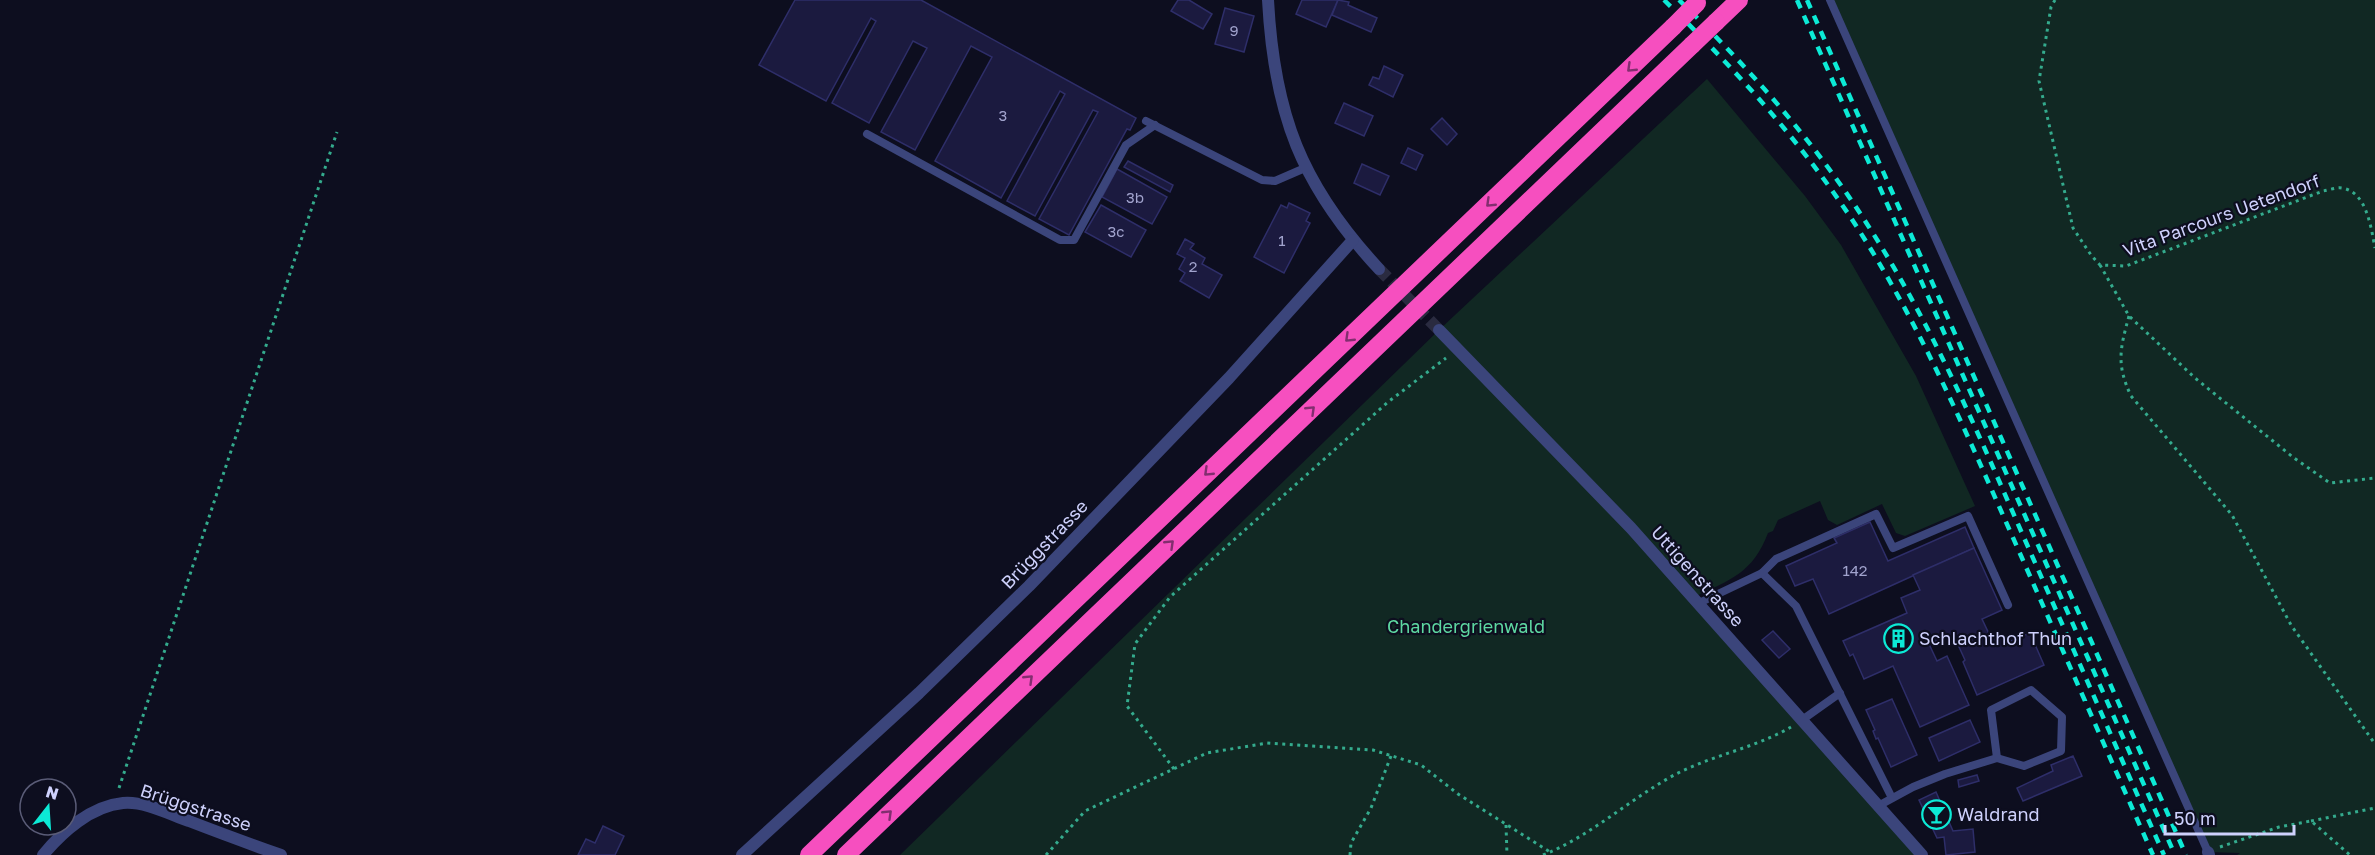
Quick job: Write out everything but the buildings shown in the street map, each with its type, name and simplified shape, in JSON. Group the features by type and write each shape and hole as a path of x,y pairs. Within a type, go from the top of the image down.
{"highway":[{"path":"846,855 1739,0"},
{"path":"809,855 1699,2"}],"street":[{"path":"1268,0 1276,81 1287,123 1305,168 1330,210 1379,268"},
{"name":"Brüggstrasse","path":"742,855 919,693 1029,586 1221,386 1353,240"},
{"name":"Uttigenstrasse","path":"1439,330 1631,528 1922,855"},
{"name":"Brüggstrasse","path":"43,855 70,828 93,813 115,804 133,804 162,811 281,855"}],"lane":[{"path":"1830,0 2209,853"},
{"path":"1146,121 1262,180 1275,181 1305,168"},
{"path":"867,134 1060,240 1074,240 1126,146 1155,126"},
{"path":"1699,603 1762,573 1776,559 1876,514 1893,548 1968,516 2008,605"},
{"path":"1762,573 1796,606 1892,798"},
{"path":"1878,806 1945,774 1997,758 2024,766 2061,751 2062,717 2031,690 1991,710 1997,758"},
{"path":"1802,720 1840,693"}],"path":[{"name":"Vita Parcours Uetendorf","path":"2055,0 2051,7 2040,81 2073,228 2100,265 2126,266 2323,191 2342,188 2354,194 2364,204 2375,248"},
{"path":"115,804 133,743 338,132"},
{"path":"2100,265 2129,316 2195,378 2294,458 2330,483 2375,478"},
{"path":"2129,316 2120,348 2122,377 2131,396 2232,515 2291,625 2375,744"},
{"path":"1174,769 1127,706 1135,644 1170,597 1388,402 1457,349"},
{"path":"1543,855 1566,845 1674,776 1706,760 1775,736 1802,720"},
{"path":"1046,855 1085,811 1207,753 1267,743 1373,750 1421,765 1458,794 1550,852"},
{"path":"1350,855 1351,843 1371,808 1391,756"},
{"path":"2209,853 2279,827 2375,808"},
{"path":"2311,821 2350,855"},
{"path":"1506,825 1507,855"}],"green space":[{"path":"1830,0 2375,0 2375,855 2237,855 2240,853 2208,852"},
{"name":"Chandergrienwald","path":"1707,79 1805,196 1841,245 1916,376 1975,506 1905,536 1896,533 1882,504 1837,525 1828,520 1820,501 1778,520 1755,557 1739,574 1694,597 1922,855 900,855 1439,330"}],"tunnel":[{"path":"1379,269 1439,330"}],"railway":[{"path":"1664,0 1715,51 1785,130 1849,215 1895,291 1974,450 2153,855"},
{"path":"1679,0 1755,79 1803,135 1847,193 1911,298 1969,413 2164,855"},
{"path":"1797,0 2175,855"},
{"path":"1807,0 2186,855"}],"place":[{"name":"Schlachthof Thun","path":"1898,638"},
{"name":"Waldrand","path":"1936,814"}]}
